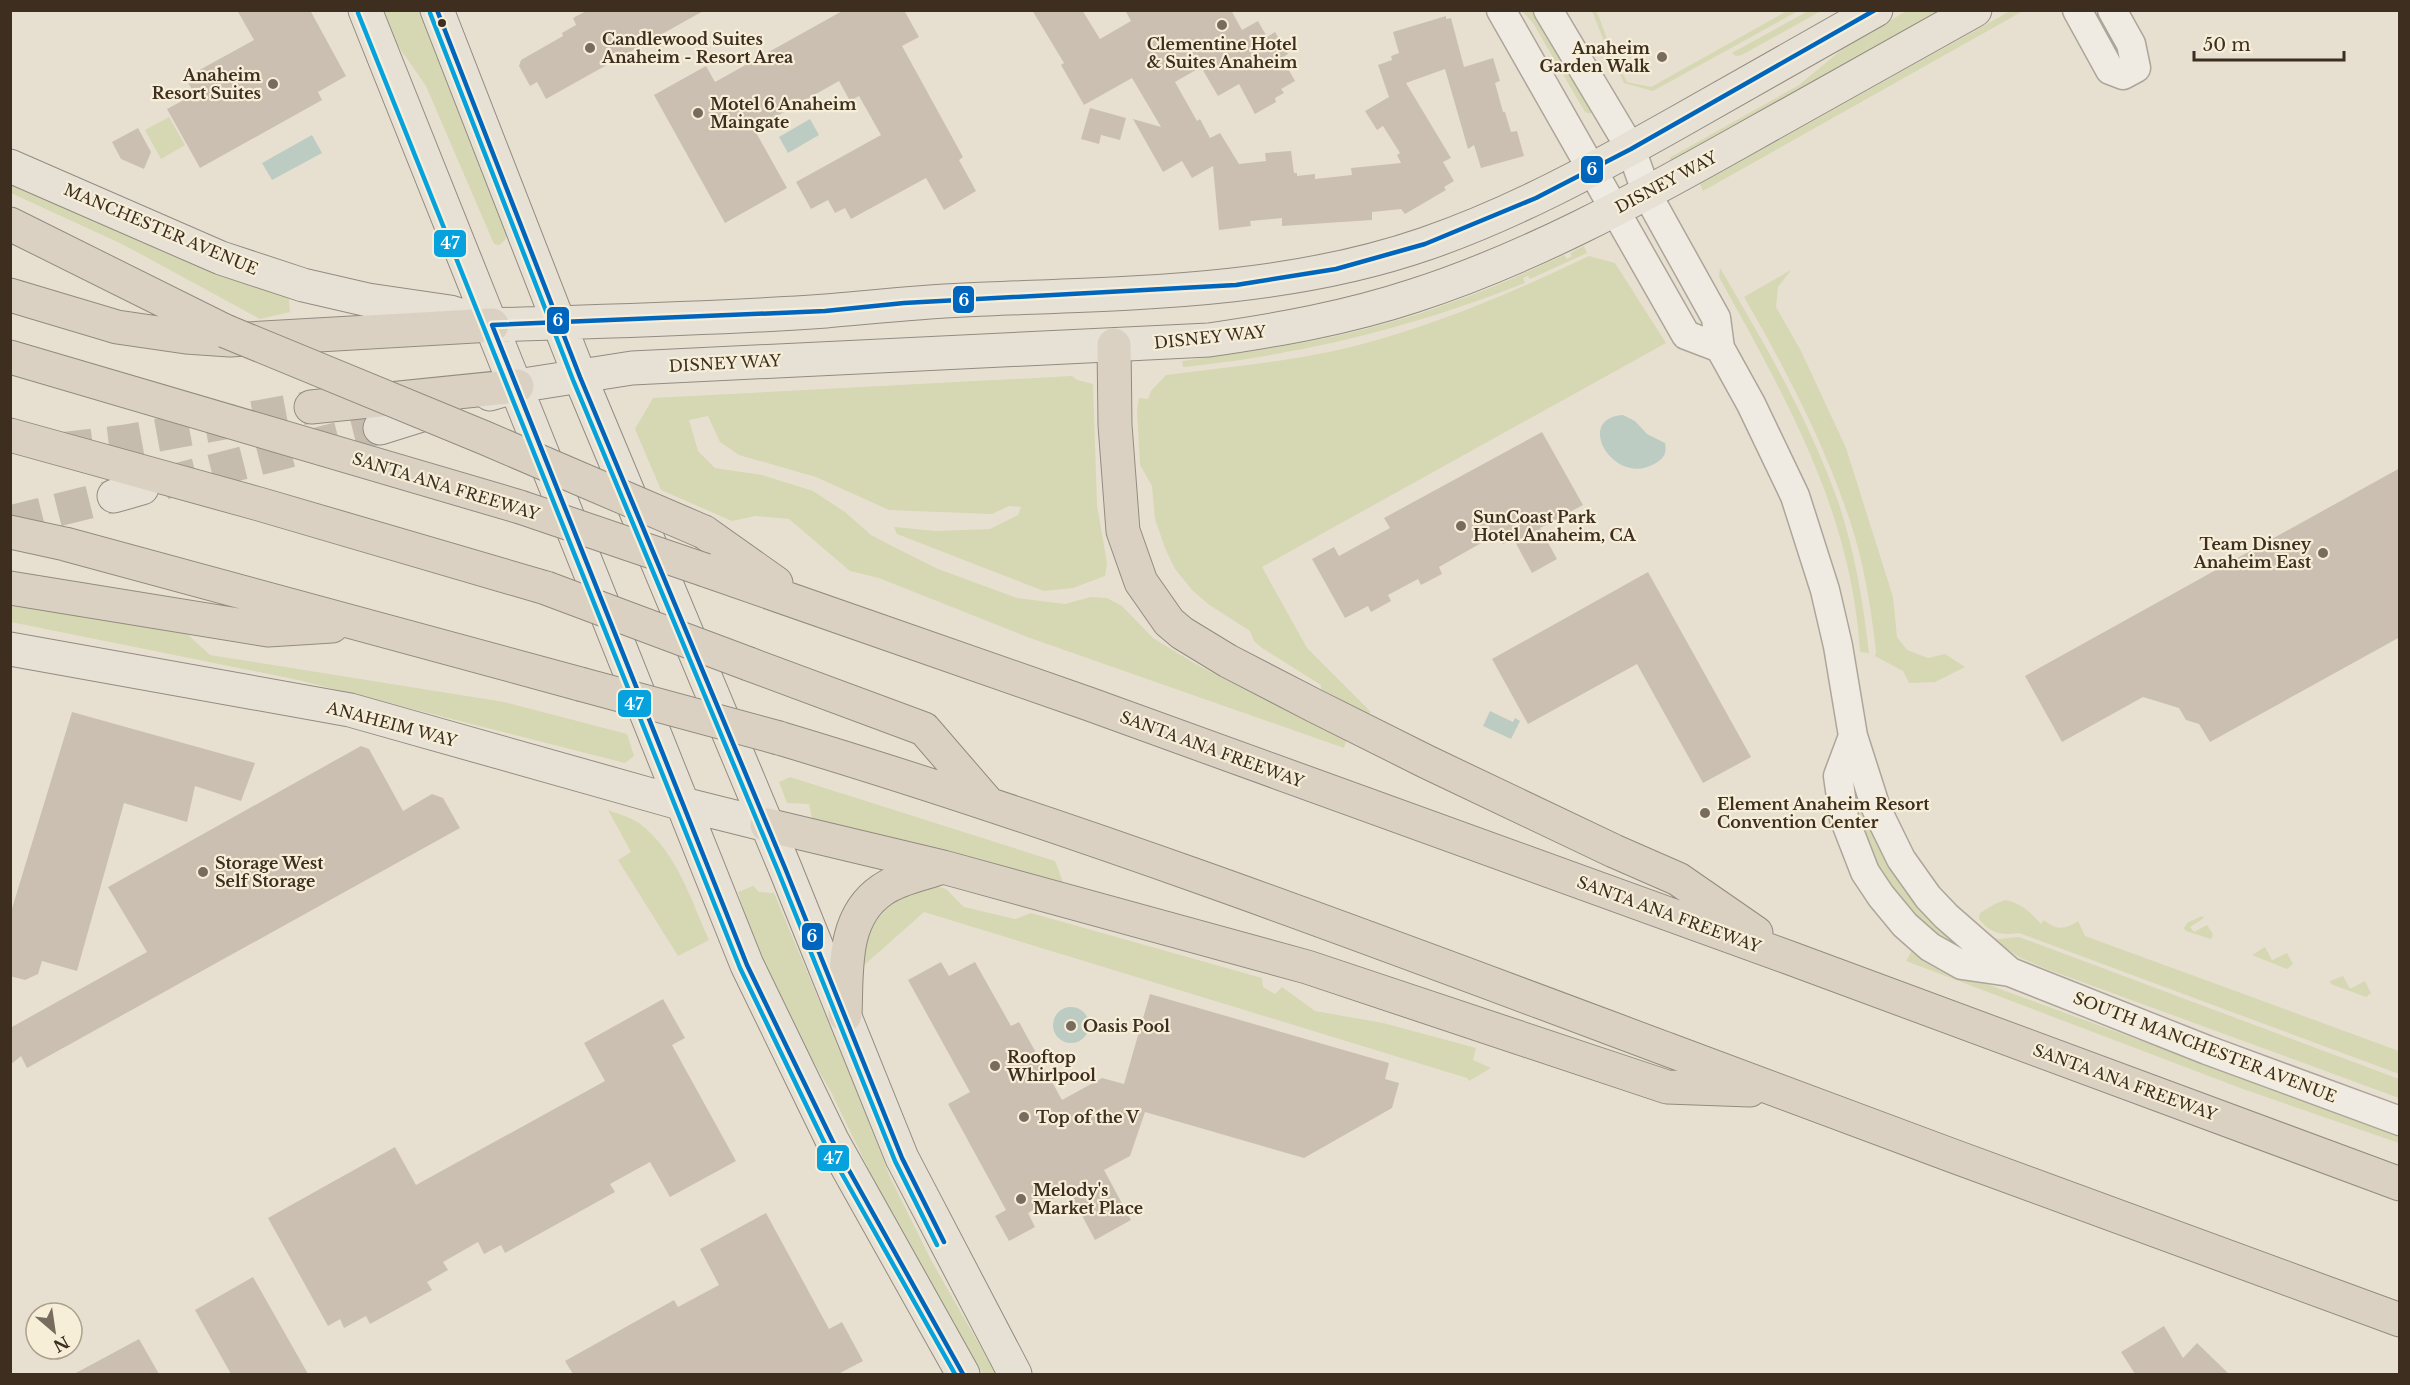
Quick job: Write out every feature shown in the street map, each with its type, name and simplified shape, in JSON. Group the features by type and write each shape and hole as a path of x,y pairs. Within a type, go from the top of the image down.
{"highway":[{"path":"10,224 225,331"},
{"path":"10,249 225,331 485,438 704,532 809,607"},
{"path":"10,295 117,327 186,337 230,340 492,325"},
{"path":"1114,345 1115,425 1123,531 1141,582 1169,621 1182,633 1228,661 1325,712 1678,879 1790,958"},
{"name":"SANTA ANA FREEWAY","path":"10,357 520,507 705,570 1089,704 1790,958 2400,1184"},
{"path":"310,407 517,386"},
{"path":"13,446 259,504 546,588 924,729 987,802"},
{"path":"10,532 361,624 779,738 987,802 1365,936 1779,1092 2400,1320"},
{"path":"10,588 268,630 361,624"},
{"path":"767,825 943,867 1307,967 1667,1087 1779,1092"},
{"path":"845,1015 848,945 862,910 882,890 907,878 943,867"}],"main road":[{"path":"365,10 747,965 832,1140 963,1374"},
{"path":"436,10 580,377 767,825 902,1158 1015,1374"},
{"path":"560,322 825,311 904,303 1236,285 1336,269 1435,240 1510,211 1631,149 1876,10"},
{"name":"DISNEY WAY","path":"380,428 517,386 632,368 1209,340 1274,330 1360,311 1465,278 1615,210 1975,10"},
{"name":"MANCHESTER AVENUE","path":"10,166 222,258 303,285 368,300 450,312 492,325 560,322"},
{"path":"1108,293 1114,345"},
{"name":"ANAHEIM WAY","path":"10,649 350,710 683,804 767,825"}],"street":[{"path":"1501,10 1686,335 1720,348"},
{"path":"1548,10 1631,149 1647,194 1716,318 1720,348 1773,448 1795,496 1812,545 1838,645 1853,736"},
{"path":"2077,10 2110,70 2123,75 2136,68 2131,44 2112,10"},
{"name":"SOUTH MANCHESTER AVENUE","path":"1853,736 1838,776 1844,818 1865,872 1905,925 1930,947 1962,965 2010,972 2207,1050 2400,1121"},
{"name":"SOUTH MANCHESTER AVENUE","path":"1853,736 1876,808 1901,859 1928,897 1946,916 2010,972"}],"green space":[{"path":"377,11 420,11 508,233 499,245 494,244 426,86 387,30"},
{"path":"1522,11 1535,11 1593,109 1590,114 1585,112 1533,23"},
{"path":"1592,11 1596,11 1599,17 1614,58 1627,82 1651,87 1787,11 1798,11 1653,91 1624,83"},
{"path":"1808,11 1821,11 1742,55 1736,56 1732,53"},
{"path":"1907,11 1943,11 1672,161 1669,158 1799,85 1852,41"},
{"path":"2010,11 2023,11 1703,191 1700,184"},
{"path":"169,117 185,145 161,159 145,130"},
{"path":"11,181 288,290 290,312 260,319 124,245 11,193"},
{"path":"1584,246 1587,253 1530,279 1528,276 1523,278 1525,283 1399,326 1314,347 1183,367 1182,361 1306,342 1404,318 1474,294 1564,255 1567,259 1572,256 1570,253"},
{"path":"1589,256 1615,263 1666,343 1262,567 1307,648 1371,712 1365,715 1321,689 1321,685 1262,648 1254,641 1250,631 1208,604 1192,590 1175,569 1155,519 1152,486 1140,465 1137,411 1139,398 1148,399 1151,391 1166,375 1305,357 1382,339 1472,308"},
{"path":"1720,268 1798,408 1836,496 1857,574 1869,653 1860,652 1854,601 1844,552 1811,457 1768,366 1719,277"},
{"path":"1791,270 1778,287 1776,307 1801,351 1846,448 1893,597 1897,637 1907,650 1928,658 1945,654 1965,667 1935,682 1909,683 1903,671 1875,656 1872,618 1863,569 1840,492 1803,406 1744,297"},
{"path":"1072,376 1077,380 1093,384 1097,505 1107,563 1105,576 1073,588 1044,591 897,534 894,527 936,531 990,529 1018,515 1021,507 1009,506 992,514 889,510 816,477 739,455 720,442 708,416 689,420 698,451 715,468 762,475 813,491 845,512 871,535 938,569 1017,598 1065,604 1091,597 1107,598 1122,606 1153,638 1194,663 1269,702 1347,737 1344,748 1030,638 879,578 850,571 789,519 755,516 732,521 661,490 635,429 653,398"},
{"path":"11,606 184,631 210,655 504,702 627,734 634,756 625,763 298,680 11,622"},
{"path":"790,777 1055,861 1063,882 812,819 809,804 787,803 779,782"},
{"path":"1855,785 1978,959 1934,934 1902,905 1889,887 1877,868 1861,827"},
{"path":"608,810 639,823 663,848 689,892 709,940 678,956 618,860 631,852"},
{"path":"925,883 946,889 964,907 1015,919 1031,913 1262,978 1263,987 1275,994 1282,987 1315,1011 1383,1023 1476,1048 1473,1060 1491,1068 1469,1081 1467,1078 924,912 862,967 864,936 884,912 876,904"},
{"path":"753,886 759,892 774,893 855,1086 890,1177 931,1260 996,1374 983,1374 935,1289 903,1240 832,1094 786,1014 748,925 738,892"},
{"path":"2005,900 2025,909 2041,924 2044,920 2060,928 2078,921 2085,936 2399,1051 2399,1074 2019,933 2001,934 1987,928 1979,919 1980,913"},
{"path":"2202,916 2204,918 2190,927 2194,932 2207,925 2213,934 2211,939 2186,931 2184,928 2187,923"},
{"path":"1989,937 1999,939 2019,937 2399,1079 2399,1098 2044,968 2019,957"},
{"path":"1915,945 1965,976 2399,1136 2399,1143 2243,1089 1906,961"},
{"path":"2265,947 2272,960 2287,953 2293,964 2287,969 2252,955"},
{"path":"2343,976 2350,989 2365,981 2371,993 2366,997 2331,984 2330,981"}],"shaded area":[{"path":"810,119 819,135 788,153 779,137"},
{"path":"312,135 322,153 272,180 262,163"},
{"path":"1623,415 1635,421 1647,434 1665,443 1666,450 1659,461 1640,469 1626,467 1614,460 1605,450 1600,438 1601,427 1608,419"},
{"path":"1490,711 1513,722 1515,718 1520,721 1511,739 1483,726"},
{"name":"Oasis Pool","path":"1071,1007 1084,1012 1089,1025 1084,1038 1071,1043 1058,1038 1053,1025 1058,1012"}],"building":[{"name":"Anaheim Resort Suites","path":"237,10 310,10 346,76 318,92 322,100 200,168 167,109 195,94 185,78 254,40"},
{"name":"Candlewood Suites Anaheim - Resort Area","path":"588,10 705,10 546,99 537,82 530,86 519,66 521,60 563,36 562,33 576,25 573,18"},
{"path":"844,10 904,10 919,37 902,46 963,157 959,160 976,191 944,210 926,178 851,219 845,208 835,213 828,200 811,209 796,182 881,135 859,96 850,101 839,81 754,129 787,188 725,223 654,95 706,66 715,82"},
{"path":"1032,10 1082,10 1100,39 1131,21 1125,10 1231,10 1242,30 1258,21 1267,37 1275,32 1288,54 1282,58 1295,81 1281,89 1284,93 1275,98 1276,102 1255,114 1239,84 1218,96 1201,67 1175,82 1197,121 1200,119 1210,138 1220,133 1239,164 1266,161 1265,153 1291,151 1294,173 1297,173 1297,176 1315,174 1315,179 1352,175 1351,168 1401,163 1397,155 1400,153 1383,126 1377,130 1365,111 1389,97 1378,65 1392,60 1391,56 1399,53 1393,32 1446,16 1446,19 1451,18 1464,67 1493,58 1500,81 1495,83 1503,112 1505,112 1511,132 1517,131 1524,156 1481,168 1474,145 1468,149 1445,69 1406,83 1451,158 1443,162 1454,181 1444,187 1446,190 1405,214 1401,209 1372,212 1372,220 1282,226 1282,218 1250,221 1251,226 1219,230 1213,166 1192,178 1182,161 1163,172 1133,119 1161,127 1132,78 1084,105 1061,65 1064,63"},
{"path":"1090,108 1126,118 1120,140 1101,135 1099,144 1081,139"},
{"path":"138,128 151,152 144,169 121,159 112,142"},
{"name":"SunCoast Park Hotel Anaheim, CA","path":"1542,432 1583,505 1540,528 1557,559 1532,573 1513,538 1503,544 1497,534 1439,567 1442,574 1421,585 1418,579 1388,595 1391,601 1371,612 1368,606 1345,618 1312,559 1334,547 1339,556 1390,528 1384,518"},
{"name":"Team Disney Anaheim East","path":"2400,468 2400,637 2210,742 2199,724 2186,720 2179,708 2143,697 2062,742 2025,676"},
{"path":"1648,572 1751,757 1703,783 1637,664 1528,724 1492,659"},
{"path":"72,712 255,763 241,801 195,786 187,822 124,803 77,971 42,961 38,974 25,980 10,976 10,915"},
{"path":"361,746 369,749 403,811 432,794 443,798 460,828 27,1068 21,1056 10,1065 10,1028 147,952 108,887"},
{"path":"941,962 949,976 975,962 1011,1026 1019,1022 1062,1100 1102,1078 1124,1084 1150,994 1389,1063 1385,1079 1399,1083 1392,1108 1304,1158 1145,1112 1130,1156 1104,1170 1131,1220 1095,1240 1070,1193 1062,1198 1060,1195 1028,1213 1035,1227 1009,1241 995,1216 1006,1210 948,1104 970,1092 908,980"},
{"path":"663,999 685,1038 672,1045 736,1161 670,1197 650,1162 610,1184 615,1192 505,1253 501,1245 484,1254 478,1242 443,1262 448,1270 427,1282 432,1290 370,1324 366,1316 344,1328 340,1319 328,1326 268,1218 395,1147 416,1185 605,1081 584,1043"},
{"path":"766,1213 829,1329 842,1322 863,1361 838,1374 573,1374 565,1361 674,1300 678,1307 719,1285 700,1249"},
{"path":"253,1277 308,1374 231,1374 195,1310"},
{"path":"2164,1326 2183,1358 2197,1343 2229,1374 2135,1374 2121,1352"},
{"path":"139,1339 159,1374 74,1374"}],"tunnel":[{"path":"60,449 126,441 311,407"},
{"path":"164,483 380,428"},
{"path":"10,522 114,496"}],"transit line":[{"name":"6","path":"437,10 580,377 785,868 902,1158 944,1242"},
{"name":"6","path":"963,1374 832,1140 747,965 492,325 825,311 904,303 1236,285 1336,269 1425,244 1536,198 1631,149 1875,10"},
{"name":"47","path":"358,13 740,968 825,1144 955,1374"},
{"name":"47","path":"430,13 573,380 778,871 895,1161 937,1245"}],"place":[{"name":"Clementine Hotel & Suites Anaheim","path":"1222,25"},
{"name":"Candlewood Suites Anaheim - Resort Area","path":"590,48"},
{"name":"Anaheim Garden Walk","path":"1662,57"},
{"name":"Anaheim Resort Suites","path":"273,84"},
{"name":"Motel 6 Anaheim Maingate","path":"698,113"},
{"name":"SunCoast Park Hotel Anaheim, CA","path":"1461,526"},
{"name":"Team Disney Anaheim East","path":"2323,553"},
{"name":"Element Anaheim Resort Convention Center","path":"1705,813"},
{"name":"Storage West Self Storage","path":"203,872"},
{"name":"Oasis Pool","path":"1071,1026"},
{"name":"Rooftop Whirlpool","path":"995,1066"},
{"name":"Top of the V","path":"1024,1117"},
{"name":"Melody's Market Place","path":"1021,1199"}]}
